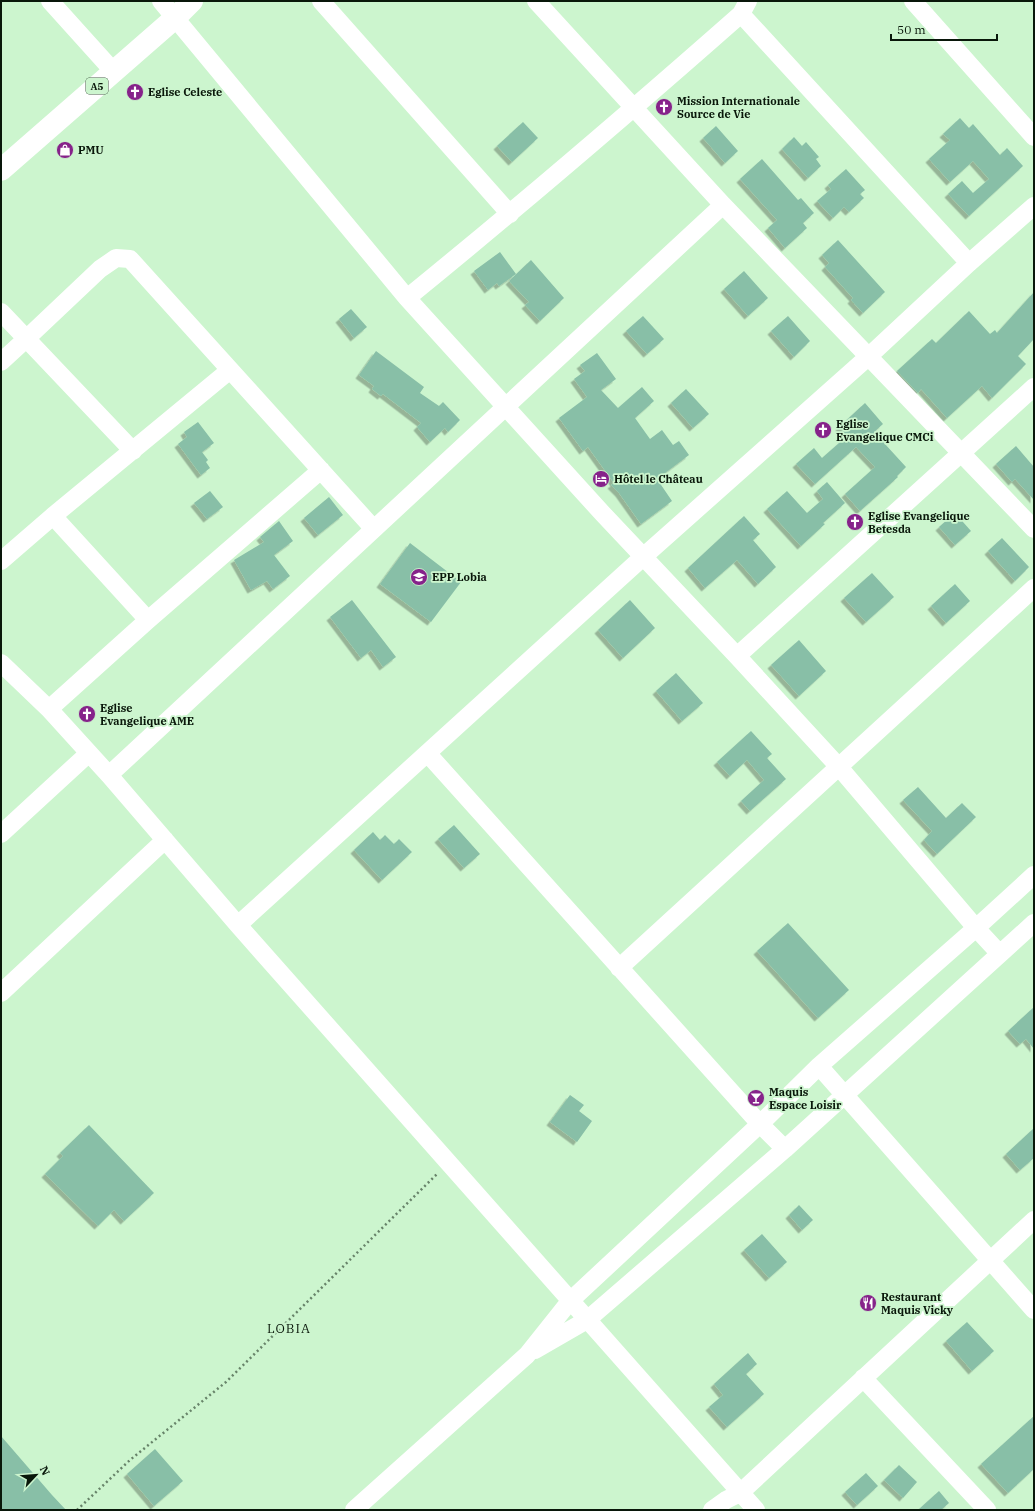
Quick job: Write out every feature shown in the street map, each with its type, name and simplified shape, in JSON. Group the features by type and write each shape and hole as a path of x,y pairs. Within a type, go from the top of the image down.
{"main road":[{"name":"A5","path":"1,170 114,72 192,1"}],"street":[{"path":"50,1 114,72"},
{"path":"161,1 407,298 643,557 738,656 839,767 976,928 1000,954"},
{"path":"321,1 510,214"},
{"path":"536,1 723,205 1034,529"},
{"path":"914,1 1034,137"},
{"path":"407,298 510,214 634,108 744,8 969,263"},
{"path":"109,775 373,528 723,205"},
{"path":"238,925 428,754 643,557 868,357 969,263 1034,206"},
{"path":"1,362 100,269 116,258 130,259 373,528"},
{"path":"1,312 133,451"},
{"path":"1,561 53,516 230,370"},
{"path":"738,656 1034,388"},
{"path":"49,709 148,620 321,470"},
{"path":"53,516 148,620"},
{"path":"619,968 1034,588"},
{"path":"1,663 49,709 109,775 238,925 756,1510"},
{"path":"1,834 89,753"},
{"path":"428,754 619,968 760,1124 785,1149"},
{"path":"1,993 165,840"},
{"path":"354,1510 527,1355 570,1301 760,1124 819,1066 1034,875"},
{"path":"527,1355 587,1320 785,1149 1034,923"},
{"path":"819,1066 1034,1310"},
{"path":"712,1510 726,1500 740,1493 1034,1220"},
{"path":"863,1378 987,1510"}],"path":[{"path":"77,1510 130,1460 226,1382 448,1163"}],"building":[{"path":"960,118 969,128 973,124 1000,155 1007,148 1023,166 969,216 948,194 962,181 973,193 989,179 973,161 950,182 929,159 950,140 943,134"},
{"path":"523,122 538,138 512,162 497,146"},
{"path":"716,126 738,151 725,163 703,138"},
{"path":"794,137 802,146 806,142 819,157 816,159 821,166 808,178 782,149"},
{"path":"762,159 798,200 801,198 814,213 803,223 807,228 785,248 768,228 777,220 740,179"},
{"path":"846,169 865,190 860,194 864,198 849,212 844,207 833,218 817,201 831,189 828,185"},
{"path":"838,240 885,292 863,313 851,300 853,298 825,267 829,263 822,255"},
{"path":"500,252 516,274 499,286 497,283 488,290 474,271"},
{"path":"531,260 564,298 540,321 525,305 529,302 509,281"},
{"path":"744,271 768,298 748,316 724,289"},
{"path":"1034,292 1034,339 1018,356 1026,364 992,398 982,386 947,418 921,389 918,393 897,371 932,339 936,343 969,311 990,334 995,330 997,333"},
{"path":"351,309 367,327 354,338 339,319"},
{"path":"643,316 664,339 647,354 626,331"},
{"path":"788,316 810,341 794,357 771,331"},
{"path":"376,351 424,387 420,393 439,406 443,402 460,420 448,432 445,428 430,442 417,427 421,423 383,394 381,396 372,389 374,386 359,375"},
{"path":"597,353 616,379 601,390 618,408 642,387 654,401 635,418 650,439 662,430 673,445 679,441 689,455 657,479 672,501 641,524 619,493 611,485 614,483 588,447 583,451 559,418 587,397 574,379 585,371 580,365"},
{"path":"686,389 709,414 693,428 671,403"},
{"path":"865,403 883,424 874,432 906,467 897,476 898,477 860,511 845,494 875,467 856,447 815,484 796,464 814,448 822,458 847,436 839,427"},
{"path":"198,422 214,443 202,452 208,460 206,462 210,468 201,475 178,444 187,437 184,432"},
{"path":"1016,446 1034,467 1034,500 1015,479 1012,482 996,464"},
{"path":"827,482 845,503 801,546 767,509 787,491 807,513 823,499 817,491"},
{"path":"210,491 223,507 207,519 194,503"},
{"path":"329,497 343,515 318,535 304,518"},
{"path":"955,513 971,531 955,545 939,527"},
{"path":"744,516 760,534 753,540 776,567 758,584 737,560 705,588 688,568"},
{"path":"279,521 293,541 274,555 290,576 273,589 267,581 251,590 234,560 264,542 260,537"},
{"path":"1002,538 1029,567 1015,581 988,551"},
{"path":"410,543 461,582 431,622 380,584"},
{"path":"872,573 894,597 866,622 844,598"},
{"path":"955,584 970,601 946,623 931,606"},
{"path":"352,600 396,657 383,667 371,650 361,658 330,617"},
{"path":"630,600 655,628 623,658 598,630"},
{"path":"799,640 826,671 799,696 771,665"},
{"path":"676,673 703,703 682,721 656,691"},
{"path":"751,731 772,754 767,758 786,779 750,811 741,801 764,780 747,760 730,776 717,762"},
{"path":"918,787 946,818 962,803 976,817 937,854 924,840 932,831 903,800"},
{"path":"454,825 480,854 464,868 438,839"},
{"path":"373,832 380,840 385,835 394,844 399,839 412,852 382,880 354,850"},
{"path":"788,923 849,990 818,1018 757,951"},
{"path":"1034,1007 1034,1049 1026,1039 1020,1044 1008,1031"},
{"path":"570,1095 584,1105 579,1111 592,1121 577,1142 550,1122"},
{"path":"89,1125 154,1193 124,1221 114,1210 98,1226 45,1174 63,1156 60,1153"},
{"path":"1034,1128 1034,1158 1020,1170 1006,1154"},
{"path":"799,1205 813,1220 802,1230 789,1215"},
{"path":"762,1234 787,1262 769,1278 744,1250"},
{"path":"967,1322 994,1351 972,1371 946,1341"},
{"path":"748,1353 757,1364 746,1374 764,1394 727,1427 709,1407 723,1395 714,1384"},
{"path":"1034,1416 1034,1469 1008,1493 981,1464"},
{"path":"1,1436 52,1495 66,1510 1,1510"},
{"path":"155,1449 183,1481 154,1506 127,1474"},
{"path":"899,1465 917,1482 903,1498 884,1480"},
{"path":"866,1473 878,1486 857,1505 845,1492"},
{"path":"939,1491 949,1503 941,1510 918,1510"}],"place":[{"name":"Eglise Celeste","path":"135,92"},
{"name":"Mission Internationale Source de Vie","path":"664,107"},
{"name":"PMU","path":"65,150"},
{"name":"Eglise Evangelique CMCi","path":"823,430"},
{"name":"Hôtel le Château","path":"601,479"},
{"name":"Eglise Evangelique Betesda","path":"855,522"},
{"name":"EPP Lobia","path":"419,577"},
{"name":"Eglise Evangelique AME","path":"87,714"},
{"name":"Maquis Espace Loisir","path":"756,1098"},
{"name":"Restaurant Maquis Vicky","path":"868,1303"}],"district":[{"name":"LOBIA","path":"289,1328"}]}
